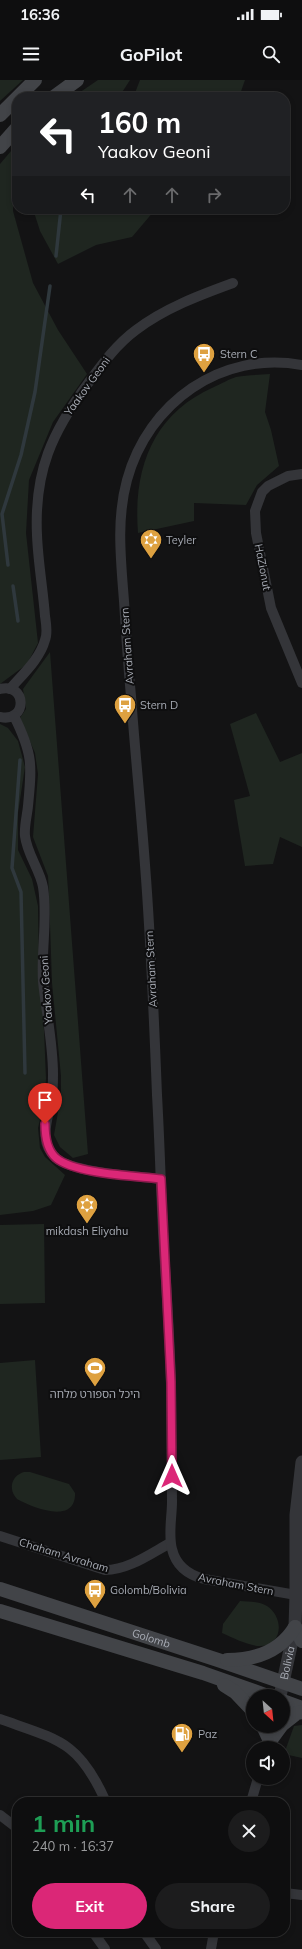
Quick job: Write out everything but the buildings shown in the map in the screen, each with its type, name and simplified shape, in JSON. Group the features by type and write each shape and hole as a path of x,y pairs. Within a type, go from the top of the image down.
{"main road":[{"path":"23,92 35,80"},
{"path":"61,92 77,80"},
{"path":"2,112 12,102"},
{"path":"0,147 12,134"},
{"name":"Golomb","path":"0,1589 218,1660 281,1689"},
{"name":"Golomb","path":"0,1611 203,1673 248,1689"},
{"path":"218,1660 241,1660 264,1654 286,1640 295,1627 302,1641"},
{"path":"203,1673 235,1692 246,1704"},
{"name":"Golomb","path":"290,1689 302,1689"},
{"path":"290,1704 302,1708"},
{"path":"290,1719 297,1713 302,1712"}],"street":[{"name":"Yaakov Geoni","path":"5,689 29,667 39,654 46,640 45,610 37,535 38,489 49,446 67,412 116,348 136,330 162,314 195,297 233,283"},
{"name":"Avraham Stern","path":"296,1595 204,1580 191,1575 179,1564 172,1553 170,1543 172,1508 171,1382 146,867 120,562 122,506 127,481 135,458 146,437 176,400 195,385 221,372 240,367 269,363 291,363 302,365"},
{"name":"HaZionut","path":"302,474 288,476 268,486 262,492 255,511 256,532 271,608 302,683"},
{"path":"0,718 14,716 18,713 21,703 18,695 5,689"},
{"name":"Yaakov Geoni","path":"14,716 30,753 31,766 25,835 28,849 43,886 43,981 53,1073 52,1096 45,1124 45,1134 48,1147 56,1158 68,1165 82,1169 161,1179"},
{"name":"Bolivia","path":"281,1689 295,1627 296,1515 302,1462"},
{"name":"Chaham Avraham","path":"0,1536 105,1570 114,1570 126,1566 170,1543"},
{"path":"0,1719 54,1738 66,1745 78,1755 88,1767 103,1797"},
{"path":"252,1797 256,1785"},
{"path":"0,1815 12,1824"},
{"path":"290,1894 302,1895"},
{"path":"97,1937 105,1949"},
{"path":"148,1937 156,1949"},
{"path":"211,1949 213,1937"}],"shaded area":[{"path":"0,80 23,80 0,101"},
{"path":"98,80 130,80 122,92 80,92"},
{"path":"140,80 245,80 241,92 135,92"},
{"path":"12,150 12,214 14,214 33,283 58,330 87,374 53,422 29,480 26,533 38,643 27,664 0,684 0,164"},
{"path":"35,214 151,214 132,237 96,245 58,264 40,231"},
{"path":"270,374 265,412 271,430 279,466 257,485 246,505 194,503 194,521 138,533 137,510 139,487 151,446 161,428 175,412 193,398 214,387 236,377"},
{"path":"50,652 88,1154 73,1158 60,1147 54,1135 61,1095 61,1076 52,983 48,876 33,837 38,774 35,753 20,718 26,709 23,689"},
{"path":"256,713 280,762 302,753 302,847 280,837 273,864 245,866 234,800 250,796 230,724"},
{"path":"0,724 8,728 18,741 25,767 18,813 18,850 32,879 38,906 39,967 46,1079 44,1102 38,1128 40,1148 45,1157 65,1175 51,1205 33,1211 0,1215"},
{"path":"44,1224 45,1303 0,1304 0,1225"},
{"path":"35,1360 41,1457 0,1460 0,1363"},
{"path":"24,1472 30,1472 69,1484 75,1493 73,1503 69,1509 52,1511 24,1503 17,1499 12,1491 12,1483 16,1476"},
{"path":"240,1601 261,1603 273,1611 279,1624 276,1637 272,1642 266,1645 257,1646 222,1633 223,1624"},
{"path":"302,1725 302,1758 290,1755 290,1741 289,1741 294,1726"}],"waterway":[{"path":"56,256 60,214"},
{"path":"8,565 2,514 21,455 35,392 50,286"},
{"path":"13,586 18,621"},
{"path":"20,760 12,868 21,892 25,1073"}],"place":[{"name":"Stern C","path":"204,374"},
{"name":"Teyler","path":"151,560"},
{"name":"Stern D","path":"125,724"},
{"name":"mikdash Eliyahu","path":"87,1224"},
{"name":"היכל הספורט מלחה","path":"95,1388"},
{"name":"Golomb/Bolivia","path":"95,1610"},
{"name":"Paz","path":"182,1754"}],"route":[{"path":"45,1124 45,1134 48,1147 56,1158 68,1165 82,1169 161,1179 171,1382 172,1476"}]}
